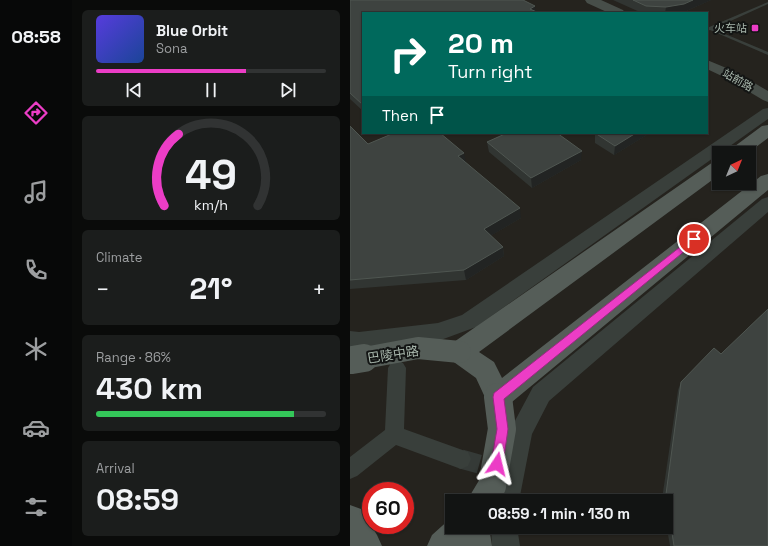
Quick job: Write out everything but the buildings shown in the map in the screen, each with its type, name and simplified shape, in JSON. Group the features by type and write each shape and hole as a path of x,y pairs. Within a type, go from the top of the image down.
{"main road":[{"path":"586,2 601,12"},
{"path":"586,2 616,12"},
{"name":"站前路","path":"708,55 768,85"},
{"name":"站前路","path":"708,64 731,75 768,97"},
{"path":"746,146 768,130"},
{"path":"487,494 492,486 502,429 498,397 485,370 460,352 712,171"},
{"path":"498,397 768,180"},
{"name":"巴陵中路","path":"351,356 418,348 460,352"},
{"path":"350,520 366,546"},
{"path":"443,546 456,534"},
{"path":"475,534 476,546"}],"street":[{"path":"351,356 359,341 438,332 469,321 768,112"},
{"path":"507,494 510,473 521,432 541,394 768,203"},
{"path":"350,469 394,435 397,368"},
{"path":"394,435 461,459"},
{"path":"505,534 506,546"}],"lane":[{"path":"708,30 768,3"},
{"path":"708,30 768,54"}],"shaded area":[{"path":"350,0 768,0 768,546 350,546"}],"tunnel":[{"path":"461,459 501,470"}],"place":[{"name":"火车站","path":"755,28"}],"route":[{"path":"497,464 502,429 498,397 694,239"}]}
